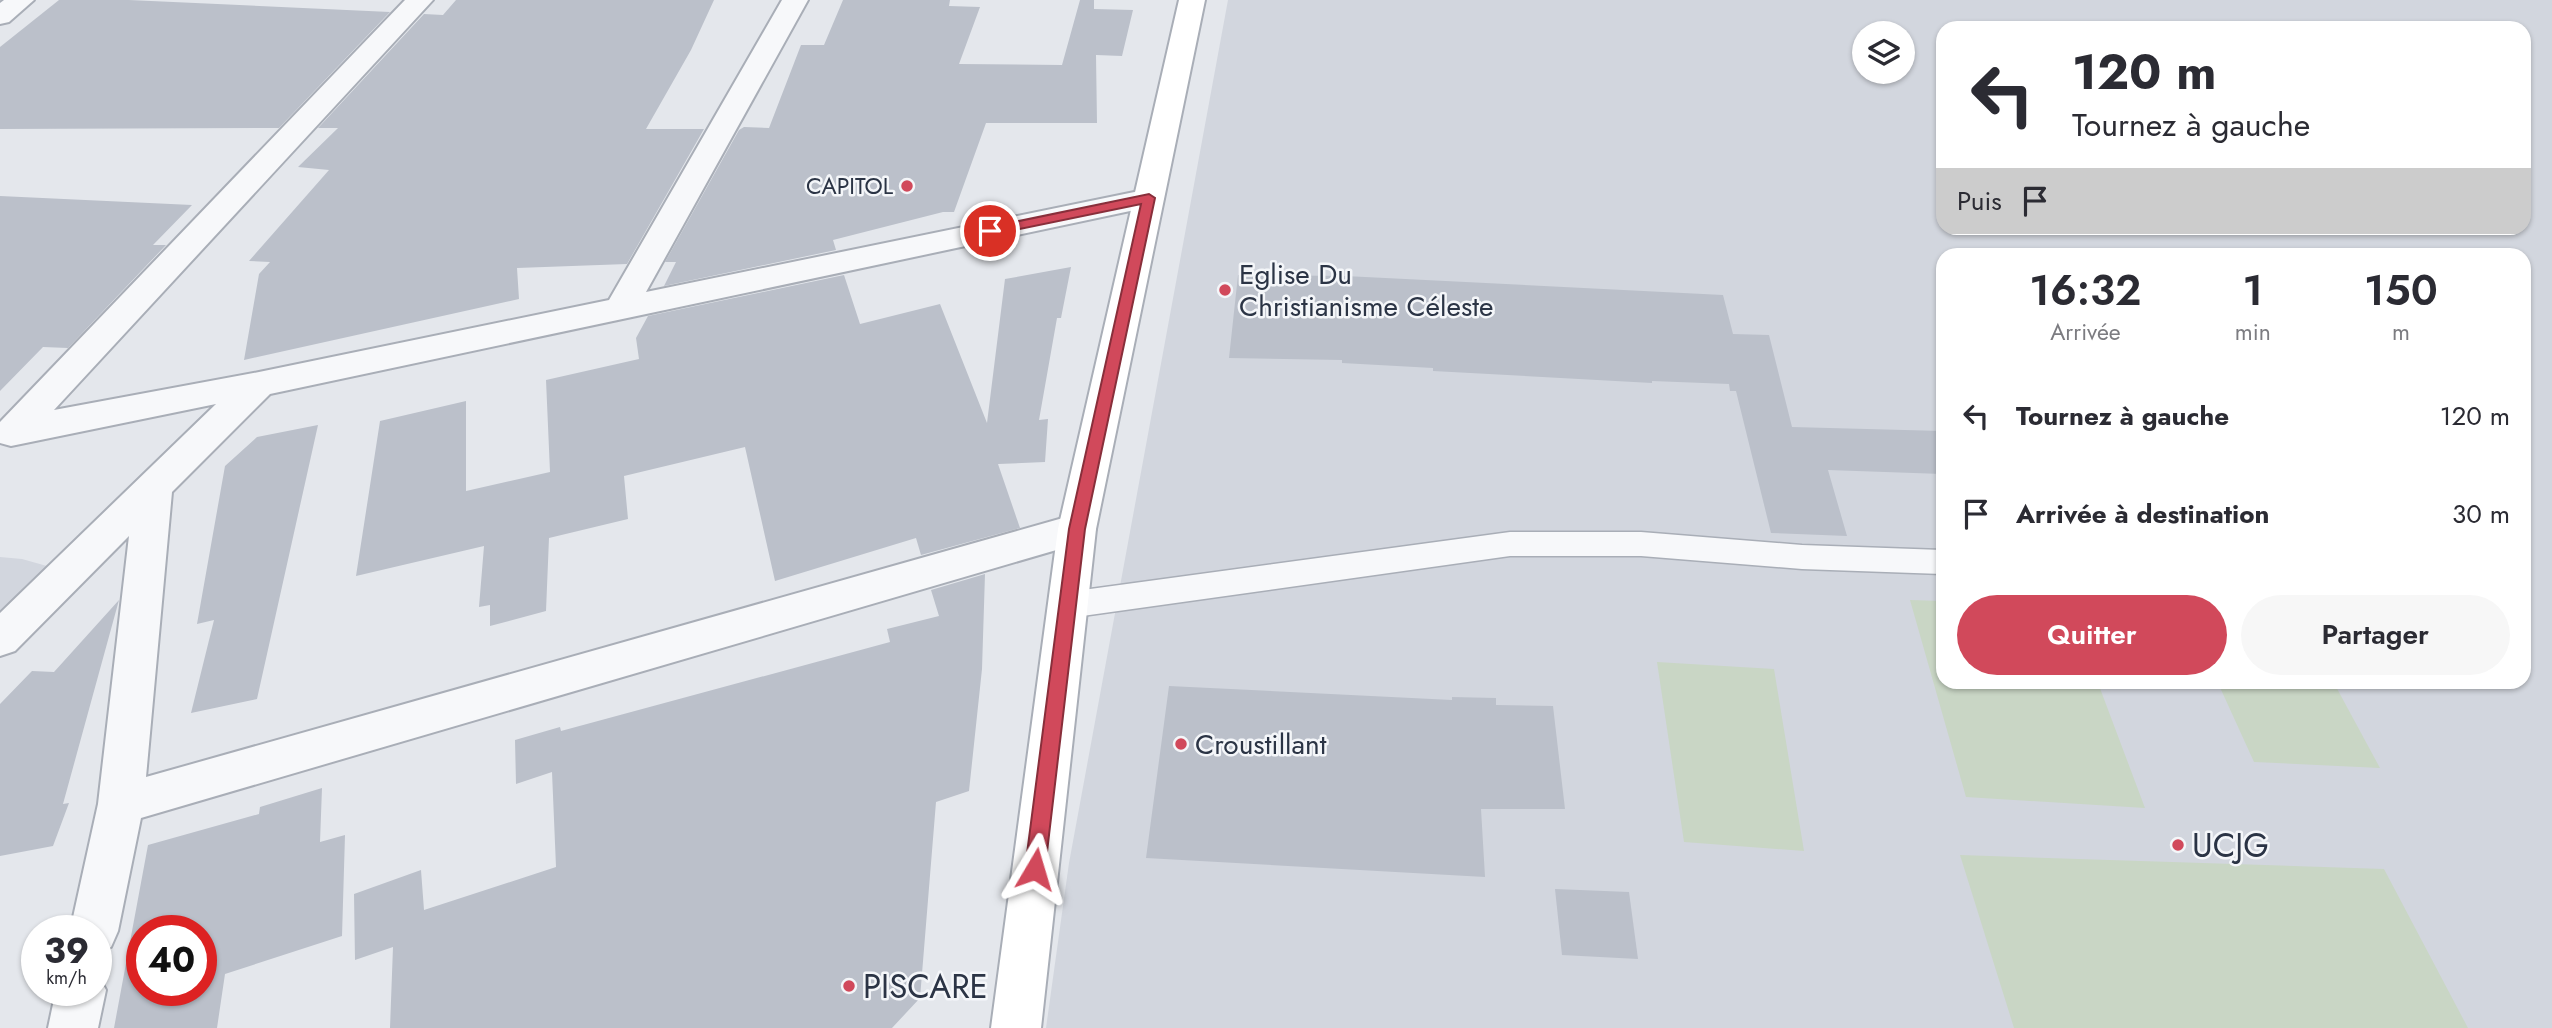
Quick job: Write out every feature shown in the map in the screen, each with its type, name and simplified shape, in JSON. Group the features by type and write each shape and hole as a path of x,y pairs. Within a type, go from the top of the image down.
{"street":[{"path":"0,16 21,0"},
{"path":"8,437 420,0"},
{"path":"620,309 795,0"},
{"path":"1016,1028 1077,529 1192,0"},
{"path":"8,437 1149,198"},
{"path":"0,639 259,384"},
{"path":"97,915 121,804 154,487"},
{"path":"121,804 1077,529"},
{"path":"73,1028 78,1006"}],"lane":[{"path":"1068,605 1510,544 1641,544 1802,557 1936,562"}],"shaded area":[{"path":"1228,0 2552,0 2552,1028 1046,1028 1069,863"},
{"path":"0,557 22,559 61,570 0,634"}],"green space":[{"path":"1910,600 1936,601 1936,689 2100,689 2145,808 1966,797"},
{"path":"1657,662 1774,669 1804,851 1684,842"},
{"path":"2221,689 2337,689 2380,768 2254,762"},
{"path":"1960,855 2384,869 2468,1028 2014,1028"}],"building":[{"path":"59,0 129,0 390,12 279,128 0,129 0,47"},
{"path":"456,0 714,0 691,50 646,129 704,129 627,264 517,268 519,299 244,360 259,274 270,262 249,261 329,170 298,167 338,128 318,128 424,14 443,15"},
{"path":"843,0 950,0 949,6 980,7 959,64 1062,65 1080,0 1094,0 1094,9 1133,10 1122,56 1096,55 1097,123 986,123 954,212 943,212 833,240 836,250 664,286 676,262 665,262 739,130 744,127 769,128 801,45 824,45"},
{"path":"0,196 192,205 153,245 166,245 68,348 43,347 0,391"},
{"path":"1071,267 1061,318 1057,318 1039,420 1048,419 1045,462 998,464 1020,528 921,555 916,538 775,581 745,447 624,476 628,519 549,538 546,611 490,626 490,605 479,607 484,546 356,576 380,421 466,401 466,491 550,472 546,380 639,359 636,338 648,316 844,275 860,324 940,304 987,423 1005,279"},
{"path":"1238,275 1345,276 1723,295 1733,334 1769,335 1792,427 1936,431 1936,474 1828,470 1847,536 1771,533 1736,391 1730,391 1729,384 1652,383 1433,371 1433,368 1342,363 1342,360 1229,358"},
{"path":"318,425 257,699 191,713 214,620 197,624 225,466 257,437"},
{"path":"985,574 982,669 969,791 936,802 920,998 892,1028 390,1028 393,947 355,960 354,894 421,870 424,910 556,867 552,772 516,784 515,740 560,727 561,731 890,642 887,629 939,616 931,590"},
{"path":"119,600 63,804 69,803 53,846 0,856 0,704 32,671 54,672"},
{"path":"1169,686 1452,700 1452,697 1496,698 1496,705 1553,706 1565,809 1481,809 1485,877 1146,858"},
{"path":"322,788 320,842 345,835 342,936 225,974 217,1028 114,1028 126,963 126,1006 217,1006 217,915 135,915 148,845 259,814 260,807"},
{"path":"1555,889 1629,892 1638,959 1562,955"}],"place":[{"name":"CAPITOL","path":"907,186"},
{"name":"Eglise Du Christianisme Céleste","path":"1225,290"},
{"name":"Croustillant","path":"1181,744"},
{"name":"UCJG","path":"2178,845"},
{"name":"PISCARE","path":"849,986"}],"route":[{"path":"990,231 1149,198 1077,529 1035,869"}]}
